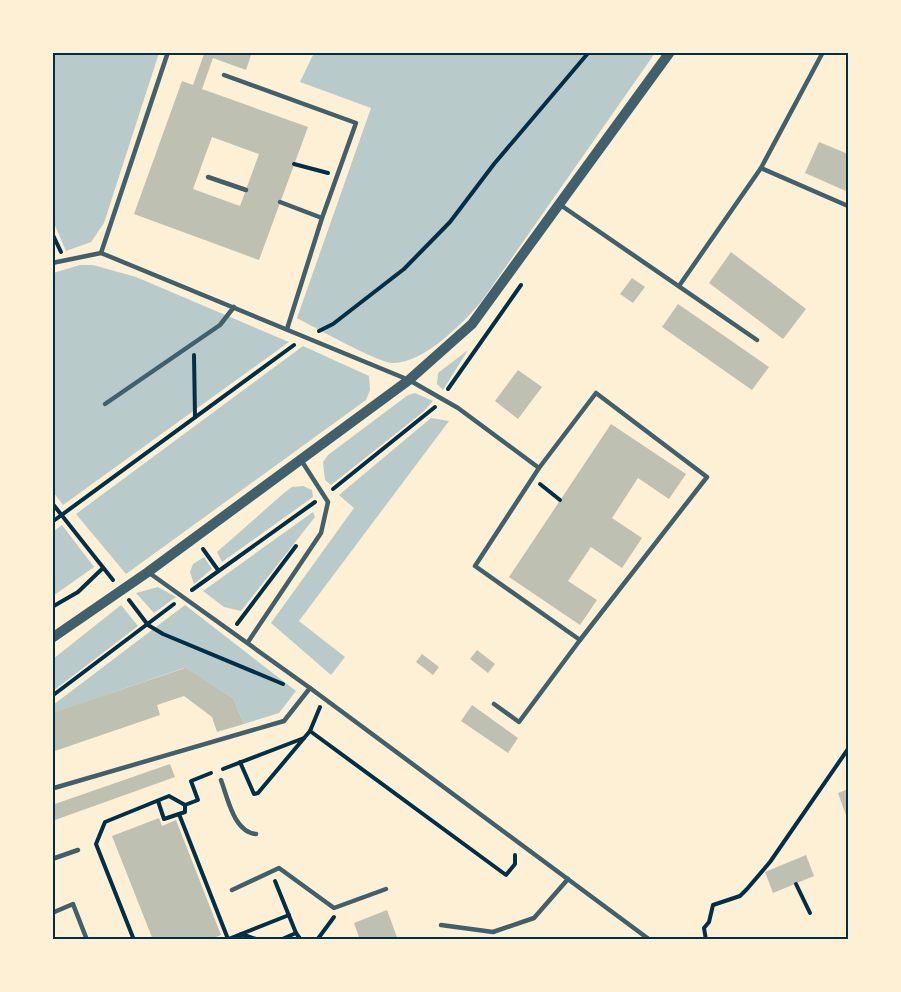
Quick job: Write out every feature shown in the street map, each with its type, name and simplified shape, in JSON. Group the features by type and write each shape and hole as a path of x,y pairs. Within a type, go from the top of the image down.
{"street":[{"path":"52,638 122,591 409,380 472,324 670,52"}],"lane":[{"path":"100,253 168,52"},
{"path":"679,286 761,168 823,52"},
{"path":"224,75 356,123 322,218 287,329"},
{"path":"761,168 849,206"},
{"path":"208,177 246,190"},
{"path":"280,202 322,218"},
{"path":"559,204 757,340"},
{"path":"52,263 100,253 375,364 441,398 539,468"},
{"path":"105,404 220,325 234,307"},
{"path":"494,704 519,722 708,477 596,393 539,468 475,566 580,640"},
{"path":"248,642 321,533 327,510 325,495 301,460"},
{"path":"148,572 248,642 650,939"},
{"path":"52,785 54,788 77,782 284,721 310,688"},
{"path":"221,780 238,824 247,833 256,834"},
{"path":"52,859 78,850"},
{"path":"232,890 279,868 334,908 386,889"},
{"path":"441,925 493,932 534,918 568,879"},
{"path":"52,913 73,904 87,939"}],"path":[{"path":"52,522 305,337 333,324 412,261 450,222 494,164 589,52"},
{"path":"294,164 337,176"},
{"path":"52,233 64,259"},
{"path":"52,696 218,570 325,495 437,406 524,280"},
{"path":"194,343 195,417"},
{"path":"314,502 318,509"},
{"path":"52,503 148,625 163,634 306,694"},
{"path":"232,631 301,540"},
{"path":"202,547 218,570"},
{"path":"52,607 78,592 103,568"},
{"path":"240,762 254,794 258,793 310,731 320,706"},
{"path":"310,731 506,875 515,864 515,853"},
{"path":"185,805 198,800 191,781 304,738"},
{"path":"706,939 704,928 709,922 713,905 740,896 747,889 770,862 849,749"},
{"path":"134,939 96,844 105,822 169,796 185,805"},
{"path":"158,801 164,819 185,812 185,805"},
{"path":"179,814 227,939 241,937 259,939"},
{"path":"272,872 296,933 301,939"},
{"path":"796,884 810,913"},
{"path":"317,939 343,904"},
{"path":"241,937 289,915"},
{"path":"280,939 296,933"}],"shaded area":[{"path":"52,53 159,53 104,223 91,242 66,251 53,221"},
{"path":"314,53 655,53 481,302 453,331 429,350 404,362 392,363 361,351 297,318 371,108 300,82"},
{"path":"80,265 93,265 136,277 289,342 63,505 53,492 53,273"},
{"path":"303,346 369,376 370,390 366,400 126,574 76,514"},
{"path":"468,350 443,390 437,384 438,373"},
{"path":"415,393 433,401 423,412 331,485 325,480 323,462 328,455 408,395"},
{"path":"431,418 449,421 299,621 345,657 331,675 271,623 354,508 339,495"},
{"path":"303,486 312,490 313,497 222,562 217,552 284,493 292,487"},
{"path":"313,512 315,517 241,611 224,607 203,591"},
{"path":"62,525 94,567 53,596 53,532"},
{"path":"204,557 212,569 194,584 190,572 193,564"},
{"path":"158,587 176,597 154,613 136,593"},
{"path":"121,605 138,626 53,691 53,659"},
{"path":"185,605 296,691 279,713 244,724 233,698 184,668 53,713 53,705"}],"building":[{"path":"199,52 252,52 246,70 213,58 202,89 308,127 259,260 134,214 182,81 193,85 204,54","holes":["212,137 259,154 240,206 193,189"]},
{"path":"819,142 848,154 848,192 805,173"},
{"path":"731,252 806,309 783,339 709,283"},
{"path":"632,278 645,287 633,303 620,294"},
{"path":"678,304 769,367 752,390 662,327"},
{"path":"518,370 542,387 518,419 495,401"},
{"path":"611,424 686,474 669,499 638,478 612,518 642,538 622,568 591,547 568,581 597,600 580,625 509,577"},
{"path":"477,650 495,664 488,673 470,659"},
{"path":"422,654 439,667 433,675 416,662"},
{"path":"185,668 233,698 244,724 217,732 212,717 184,696 157,705 160,715 52,752 52,713"},
{"path":"472,705 518,738 508,753 461,721"},
{"path":"170,764 175,777 55,820 52,805"},
{"path":"848,789 848,821 838,793"},
{"path":"159,818 162,826 176,820 221,935 208,940 153,940 112,836"},
{"path":"806,855 814,876 773,893 765,872"},
{"path":"387,910 398,940 360,940 354,923"}]}
